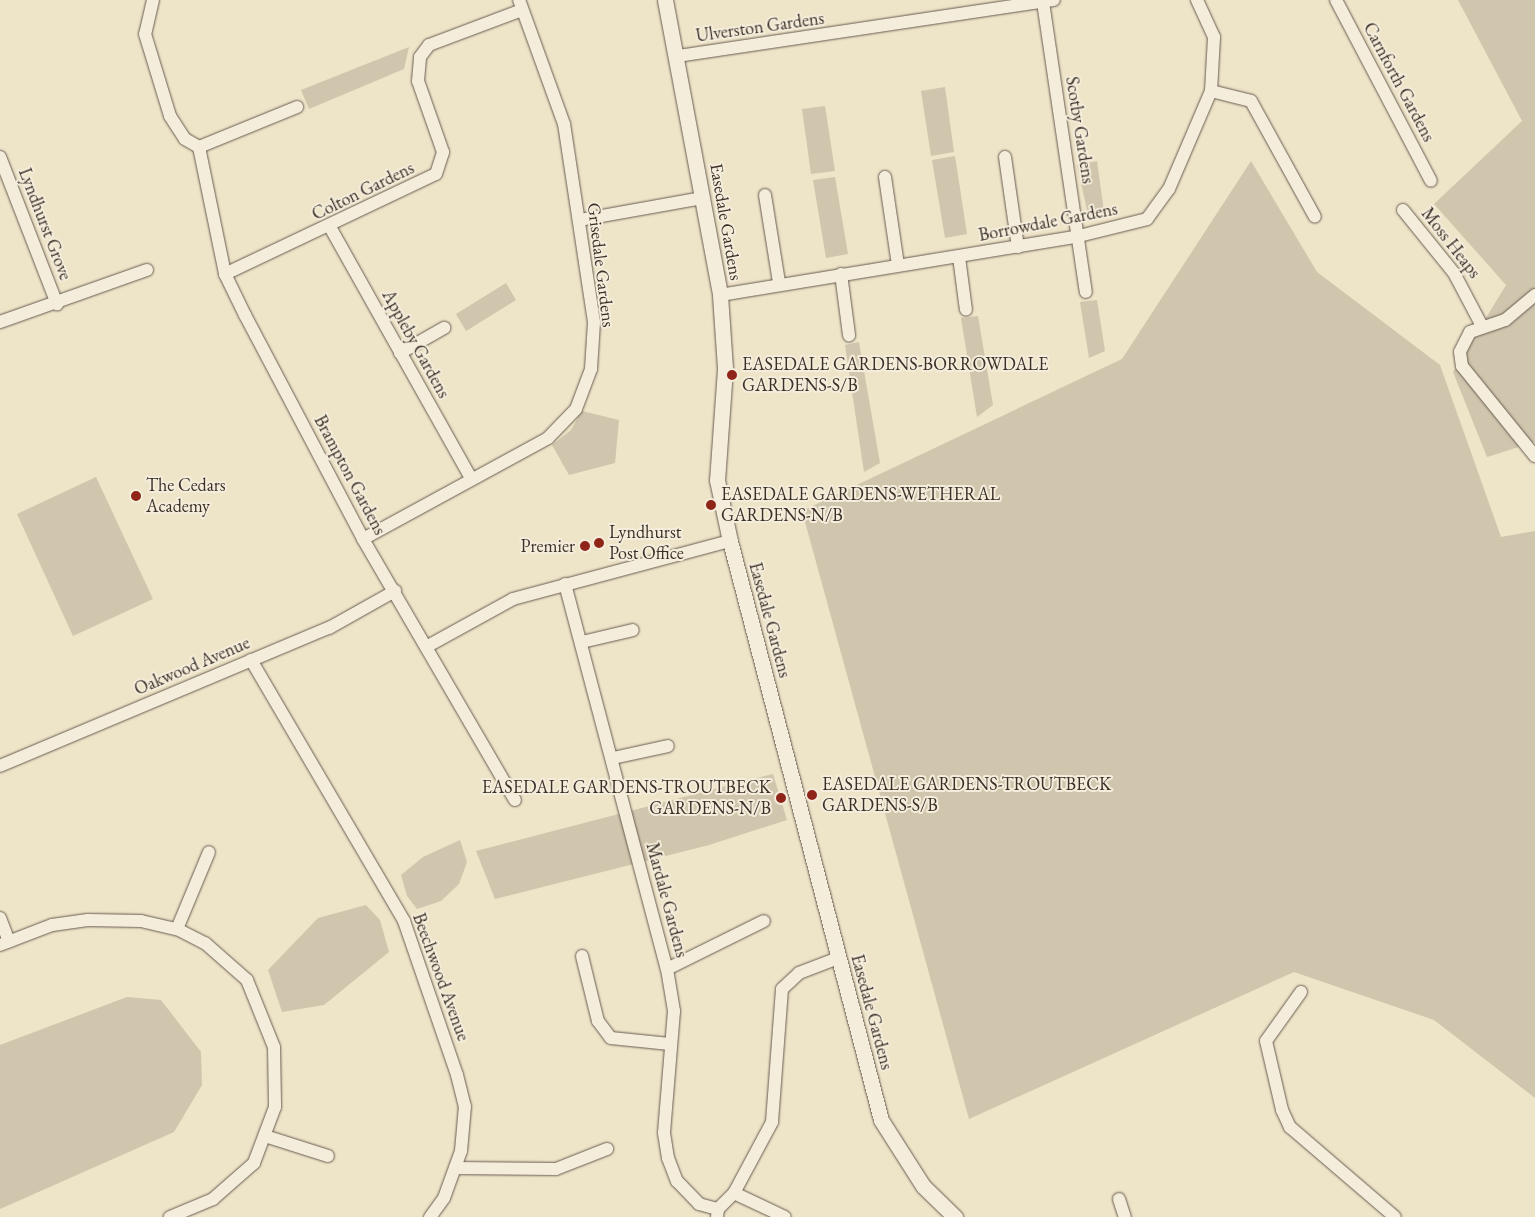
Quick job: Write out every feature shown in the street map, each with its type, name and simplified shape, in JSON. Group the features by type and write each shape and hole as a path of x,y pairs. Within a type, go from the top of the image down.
{"street":[{"path":"153,0 145,34 170,116 185,139 199,147 297,107"},
{"name":"Easedale Gardens","path":"665,0 678,56 720,295 724,369 717,480 730,541 881,1120 923,1186 955,1217"},
{"name":"Borrowdale Gardens","path":"720,295 779,282 1018,247 1079,236 1146,219 1170,189 1212,91 1214,37 1197,0"},
{"name":"Carnforth Gardens","path":"1336,0 1432,181"},
{"name":"Ulverston Gardens","path":"678,56 1048,1"},
{"name":"Scotby Gardens","path":"1048,1 1086,292"},
{"name":"Grisedale Gardens","path":"363,539 471,478 548,438 576,409 591,369 594,322 564,124 520,5"},
{"name":"Colton Gardens","path":"225,274 330,227 436,174 443,152 418,81 420,57 429,45 520,5"},
{"path":"1212,91 1251,101 1315,217"},
{"name":"Brampton Gardens","path":"199,147 225,274 363,539 515,800"},
{"name":"Lyndhurst Grove","path":"0,157 57,304"},
{"path":"1006,157 1018,247"},
{"path":"885,177 898,264"},
{"path":"765,194 779,282"},
{"path":"578,220 702,198"},
{"name":"Moss Heaps","path":"1403,210 1454,273 1482,326"},
{"name":"Appleby Gardens","path":"330,227 471,478"},
{"path":"959,256 966,310"},
{"path":"0,322 57,304 147,270"},
{"path":"841,274 849,335"},
{"path":"1535,295 1505,320 1482,326 1470,332 1463,344 1462,366 1535,453"},
{"path":"400,353 444,328"},
{"path":"426,647 513,599 730,541"},
{"name":"Mardale Gardens","path":"565,584 613,758 667,969 674,1011 664,1133 668,1158 677,1181 698,1204 717,1213"},
{"name":"Oakwood Avenue","path":"0,766 329,628 395,591"},
{"path":"582,642 633,630"},
{"name":"Beechwood Avenue","path":"251,660 404,921 465,1106 455,1168 430,1217"},
{"path":"613,758 668,746"},
{"path":"177,929 209,852"},
{"path":"0,918 4,943 52,925 88,920 141,921 177,929 238,968 263,1013 274,1047 278,1077 275,1107 254,1163 213,1199 170,1217"},
{"path":"667,969 764,921"},
{"path":"582,956 598,1021 611,1038 670,1044"},
{"path":"717,1213 734,1192 772,1122 782,989 799,973 838,958"},
{"path":"1301,992 1266,1040 1282,1110 1290,1127 1395,1217"},
{"path":"265,1136 328,1156"},
{"path":"455,1168 556,1169 606,1149"},
{"path":"734,1192 785,1217"},
{"path":"1120,1199 1125,1217"}],"shaded area":[{"path":"1458,0 1535,0 1535,442 1487,457 1453,372 1506,285 1434,204 1522,121"},
{"path":"409,47 404,69 309,109 301,90"},
{"path":"945,87 954,152 931,156 921,91"},
{"path":"825,106 835,171 811,174 802,109"},
{"path":"955,156 967,234 945,238 932,160"},
{"path":"1097,161 1105,219 1091,216 1087,210 1077,165"},
{"path":"1251,161 1317,272 1440,365 1501,537 1535,531 1535,1098 1434,1020 1294,972 969,1119 802,511 1122,359"},
{"path":"835,177 848,254 826,258 813,180"},
{"path":"506,283 516,300 466,331 456,314"},
{"path":"1097,300 1105,351 1089,358 1080,302"},
{"path":"978,316 993,405 977,417 961,318"},
{"path":"859,342 880,463 864,472 845,345"},
{"path":"582,411 619,420 615,463 569,475 552,445 571,430"},
{"path":"96,477 153,599 73,636 17,514"},
{"path":"773,774 787,820 709,845 495,899 476,851"},
{"path":"460,840 467,862 459,884 441,901 417,909 407,896 401,875 423,857"},
{"path":"366,905 380,920 389,952 324,1005 282,1012 268,970 318,918"},
{"path":"127,997 161,1000 201,1052 202,1085 174,1132 0,1209 0,1045"}],"place":[{"name":"EASEDALE GARDENS-BORROWDALE GARDENS-S/B","path":"732,375"},
{"name":"The Cedars Academy","path":"136,496"},
{"name":"EASEDALE GARDENS-WETHERAL GARDENS-N/B","path":"711,505"},
{"name":"Lyndhurst Post Office","path":"599,543"},
{"name":"Premier","path":"585,546"},
{"name":"EASEDALE GARDENS-TROUTBECK GARDENS-S/B","path":"812,795"},
{"name":"EASEDALE GARDENS-TROUTBECK GARDENS-N/B","path":"781,798"}]}
